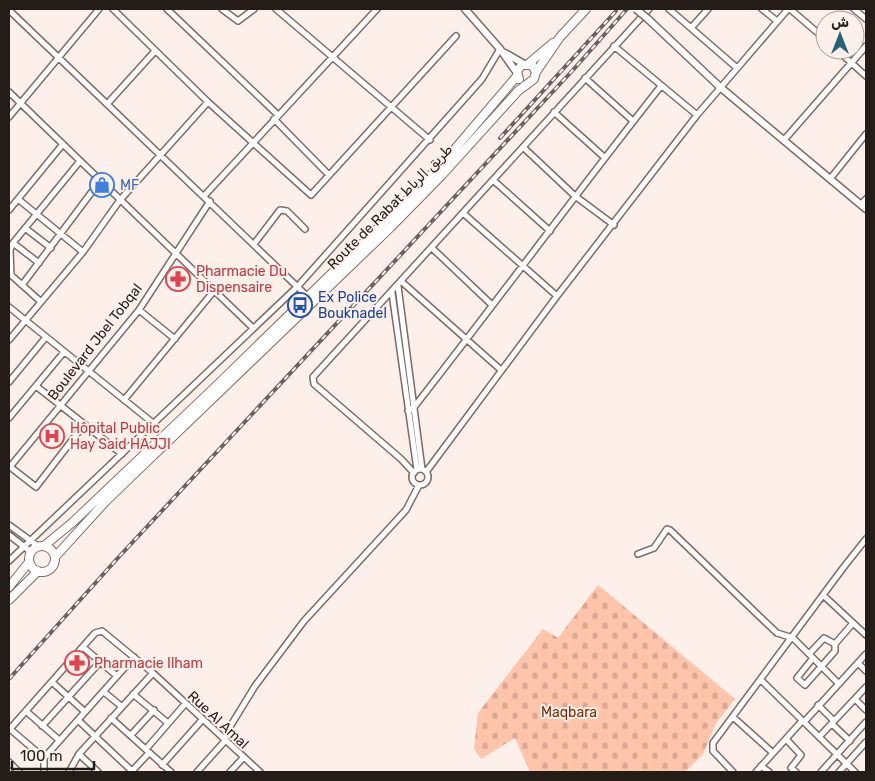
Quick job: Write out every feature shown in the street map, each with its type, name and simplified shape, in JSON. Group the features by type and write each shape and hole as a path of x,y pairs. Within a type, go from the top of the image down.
{"main road":[{"path":"560,38 526,64 519,67 517,74 521,82 527,83 534,79 536,72 560,38 586,9"},
{"path":"526,64 533,66 536,72"},
{"name":"Route de Rabat طريق الرباط","path":"41,546 73,522 424,182 517,74"},
{"name":"Route de Rabat طريق الرباط","path":"54,557 119,488 391,227 527,83"},
{"path":"9,600 38,571 51,568 54,557 52,550 41,546 30,552 29,562 32,568 38,571"},
{"path":"9,587 29,562"}],"street":[{"path":"9,117 99,9"},
{"path":"113,9 208,102 309,195 313,195 456,36"},
{"path":"167,9 278,115"},
{"path":"222,9 238,21 254,9"},
{"path":"276,9 430,140"},
{"path":"204,196 377,9"},
{"path":"465,9 501,49 517,74"},
{"path":"636,9 720,87 864,207 866,198"},
{"path":"197,772 224,742 228,730 255,686 304,621 406,510 419,485 427,481 420,471 401,459 314,384 313,377 392,293 649,9"},
{"path":"669,9 738,68"},
{"path":"691,28 708,9"},
{"path":"762,9 777,21"},
{"path":"419,485 413,480 614,225 697,115 777,21 789,9 815,31"},
{"path":"854,9 866,19"},
{"path":"9,10 308,296"},
{"path":"614,46 697,115"},
{"path":"784,140 866,46"},
{"path":"501,49 526,64"},
{"path":"9,561 298,286 482,80 501,49"},
{"path":"108,103 155,51"},
{"path":"849,60 866,76"},
{"path":"585,78 633,121"},
{"path":"408,411 415,406 661,86"},
{"path":"9,92 253,328"},
{"path":"9,340 83,252 120,200 208,102"},
{"path":"554,112 604,158"},
{"path":"274,120 329,175"},
{"path":"830,178 866,134"},
{"path":"9,210 63,144"},
{"path":"523,147 576,196 614,225"},
{"path":"40,301 11,274 10,250 13,243 80,161"},
{"path":"493,180 550,231"},
{"path":"22,285 100,181"},
{"path":"18,199 83,252"},
{"name":"Boulevard Jbel Tobqal","path":"9,467 139,310 210,201"},
{"path":"254,244 280,210 287,211 305,229"},
{"path":"463,213 557,296"},
{"path":"25,228 51,248"},
{"path":"13,243 39,263"},
{"path":"432,248 492,305"},
{"path":"400,284 501,370"},
{"path":"400,284 415,406 420,471"},
{"path":"124,400 214,291"},
{"path":"392,293 408,411 420,471"},
{"path":"9,306 87,372 153,423"},
{"path":"139,310 175,339"},
{"path":"9,382 46,337"},
{"path":"9,418 64,352"},
{"path":"36,386 84,426 122,454"},
{"path":"9,467 36,488 84,426"},
{"path":"9,525 29,541 41,546"},
{"path":"638,554 654,548 667,529 670,530 777,633 793,638 838,684"},
{"path":"9,535 30,552"},
{"path":"733,772 712,749 713,743 866,539"},
{"path":"823,595 866,635"},
{"path":"835,644 824,638 798,676 799,681 808,684 835,651 835,644 853,623"},
{"name":"Rue Al Amal","path":"84,648 93,635 99,631 104,632 153,673 224,742 260,772"},
{"path":"44,758 9,729 84,648 117,676"},
{"path":"756,772 866,654"},
{"path":"44,772 44,758 134,657"},
{"path":"42,726 100,662"},
{"path":"858,663 866,671"},
{"path":"69,772 79,754 94,736 153,673"},
{"path":"761,680 855,772"},
{"path":"52,682 85,712"},
{"path":"819,737 866,687"},
{"path":"104,692 121,706"},
{"path":"133,694 168,723"},
{"path":"855,699 866,710"},
{"path":"124,772 131,770 185,704"},
{"path":"818,705 850,740"},
{"path":"131,734 154,710"},
{"path":"26,711 59,740"},
{"path":"733,717 773,753"},
{"path":"111,718 171,772"},
{"path":"162,765 202,720"},
{"path":"78,721 131,770"},
{"path":"821,772 866,722"},
{"path":"786,739 801,755 791,771"},
{"path":"839,772 866,742"},
{"path":"79,754 97,772"},
{"path":"230,772 243,758"},
{"path":"9,762 18,771"},
{"path":"761,766 769,772"}],"green space":[{"name":"Maqbara","path":"598,585 735,699 715,725 703,754 685,772 530,772 515,738 481,759 474,749 478,713 543,629 558,638"}],"railway":[{"path":"9,679 116,560 573,70 627,9"},
{"path":"500,138 616,11"}],"place":[{"name":"MF","path":"102,185"},
{"name":"Pharmacie Du Dispensaire","path":"178,279"},
{"name":"Ex Police Bouknadel","path":"300,305"},
{"name":"Hôpital Public Hay Said HAJJI","path":"52,436"},
{"name":"Pharmacie Ilham","path":"77,663"}]}
